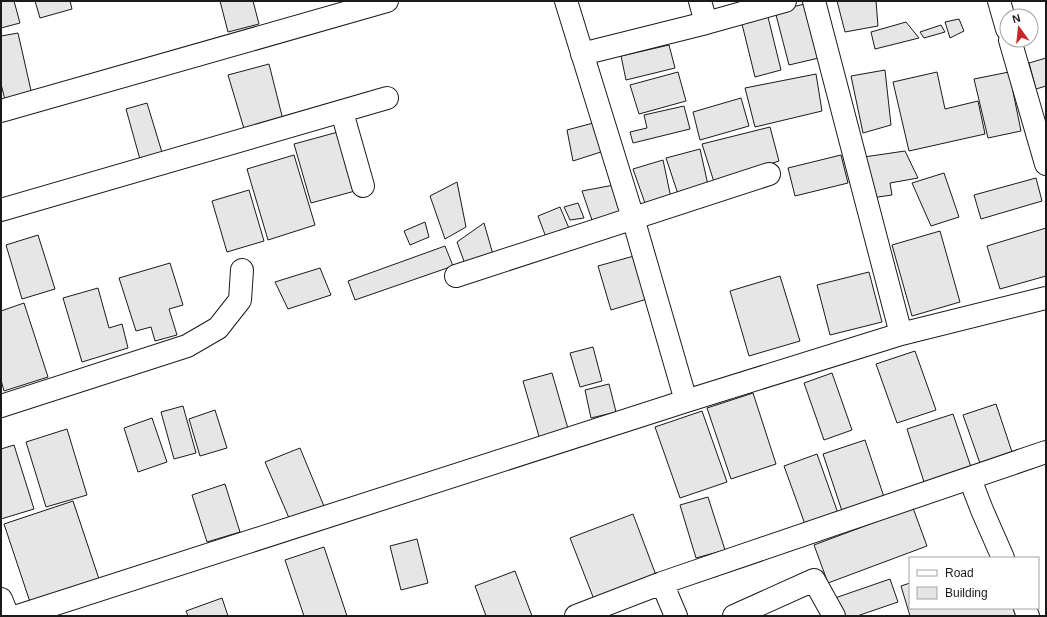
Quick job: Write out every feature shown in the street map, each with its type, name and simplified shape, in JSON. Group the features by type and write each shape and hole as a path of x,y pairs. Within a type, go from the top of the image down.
{"street":[{"path":"1,111 387,1"},
{"path":"566,1 633,218 686,401"},
{"path":"700,1 706,23"},
{"path":"582,54 706,23 785,1"},
{"path":"814,1 901,334"},
{"path":"1012,48 1046,164"},
{"path":"1,210 387,98"},
{"path":"342,112 363,186"},
{"path":"456,276 769,174"},
{"path":"1,406 186,346 218,328 240,300 242,270"},
{"path":"18,616 686,401 901,334 1046,298"},
{"path":"576,616 662,583 1046,452"},
{"path":"970,479 1002,557"},
{"path":"734,616 814,580 834,616"},
{"path":"662,583 676,616"},
{"path":"1,599 8,616"}],"building":[{"path":"1,1 14,1 20,23 1,28"},
{"path":"35,1 70,1 72,9 40,18"},
{"path":"220,1 253,1 259,24 228,32"},
{"path":"837,1 876,1 878,26 845,32"},
{"path":"809,3 823,57 789,65 775,11"},
{"path":"768,17 781,70 755,77 742,24"},
{"path":"959,19 964,31 950,38 945,22"},
{"path":"906,22 919,38 875,49 871,32"},
{"path":"941,25 945,32 924,38 920,32"},
{"path":"18,33 32,95 5,100 1,84 1,36"},
{"path":"669,45 675,68 626,80 621,56"},
{"path":"1046,58 1046,86 1036,89 1029,63"},
{"path":"269,64 284,124 245,132 228,75"},
{"path":"885,70 891,125 863,133 851,76"},
{"path":"678,72 686,101 639,114 630,85"},
{"path":"937,72 945,109 978,101 985,134 909,151 893,82"},
{"path":"1009,72 1021,131 988,138 974,79"},
{"path":"816,74 822,111 755,127 745,88"},
{"path":"741,98 749,126 700,140 693,112"},
{"path":"147,103 164,159 141,163 126,109"},
{"path":"684,106 690,129 633,143 630,132 647,128 644,115"},
{"path":"597,122 607,150 573,161 567,130"},
{"path":"770,127 779,161 714,182 702,144"},
{"path":"338,132 355,191 311,203 294,144"},
{"path":"700,149 708,185 678,194 666,158"},
{"path":"905,151 918,178 890,183 892,195 871,198 864,157"},
{"path":"294,155 315,225 268,240 247,169"},
{"path":"841,155 848,183 795,196 788,168"},
{"path":"663,160 671,198 646,206 633,169"},
{"path":"944,173 959,217 931,226 912,183"},
{"path":"1036,178 1042,201 981,219 974,195"},
{"path":"457,182 466,227 445,239 430,196"},
{"path":"614,185 625,216 594,226 582,191"},
{"path":"249,190 264,241 227,252 212,201"},
{"path":"578,203 584,218 570,220 564,207"},
{"path":"560,207 571,233 547,240 538,216"},
{"path":"425,222 429,237 410,245 404,231"},
{"path":"484,223 494,258 465,264 457,242"},
{"path":"1046,228 1046,276 1000,289 987,246"},
{"path":"940,231 960,302 912,316 892,245"},
{"path":"38,235 55,289 22,299 6,245"},
{"path":"445,246 453,266 355,300 348,281"},
{"path":"634,256 647,299 611,310 598,266"},
{"path":"170,263 183,305 169,309 177,335 155,341 151,327 136,331 119,278"},
{"path":"320,268 331,295 288,309 275,282"},
{"path":"869,272 882,322 830,335 817,285"},
{"path":"780,276 800,341 749,356 730,291"},
{"path":"98,288 109,328 122,324 128,348 82,362 63,298"},
{"path":"24,303 48,377 4,391 1,380 1,311"},
{"path":"593,347 602,381 580,387 570,353"},
{"path":"915,351 936,410 897,423 876,364"},
{"path":"552,373 569,432 540,440 523,381"},
{"path":"832,373 852,430 824,440 804,383"},
{"path":"609,384 616,412 591,418 585,390"},
{"path":"753,393 776,464 731,479 707,408"},
{"path":"996,404 1014,458 982,469 963,415"},
{"path":"183,406 196,453 174,459 161,412"},
{"path":"215,410 227,448 200,456 189,419"},
{"path":"702,411 727,482 680,498 655,427"},
{"path":"953,414 972,470 925,485 907,429"},
{"path":"152,418 167,462 138,472 124,428"},
{"path":"67,429 87,495 46,507 26,442"},
{"path":"865,440 886,503 844,517 823,454"},
{"path":"14,445 34,509 1,519 1,449"},
{"path":"300,448 326,511 292,525 265,462"},
{"path":"817,454 839,516 806,527 784,466"},
{"path":"225,484 240,532 207,542 192,495"},
{"path":"708,497 725,550 696,558 680,505"},
{"path":"73,501 101,585 32,608 4,524"},
{"path":"913,508 927,546 828,583 814,545"},
{"path":"633,514 657,578 595,602 570,538"},
{"path":"417,539 428,583 401,590 390,546"},
{"path":"324,547 347,616 304,616 285,560"},
{"path":"515,571 532,616 486,616 475,586"},
{"path":"890,579 898,602 857,616 841,616 835,598"},
{"path":"909,583 909,609 1013,609 1016,616 910,616 901,586"},
{"path":"222,598 228,616 188,616 186,611"}]}
